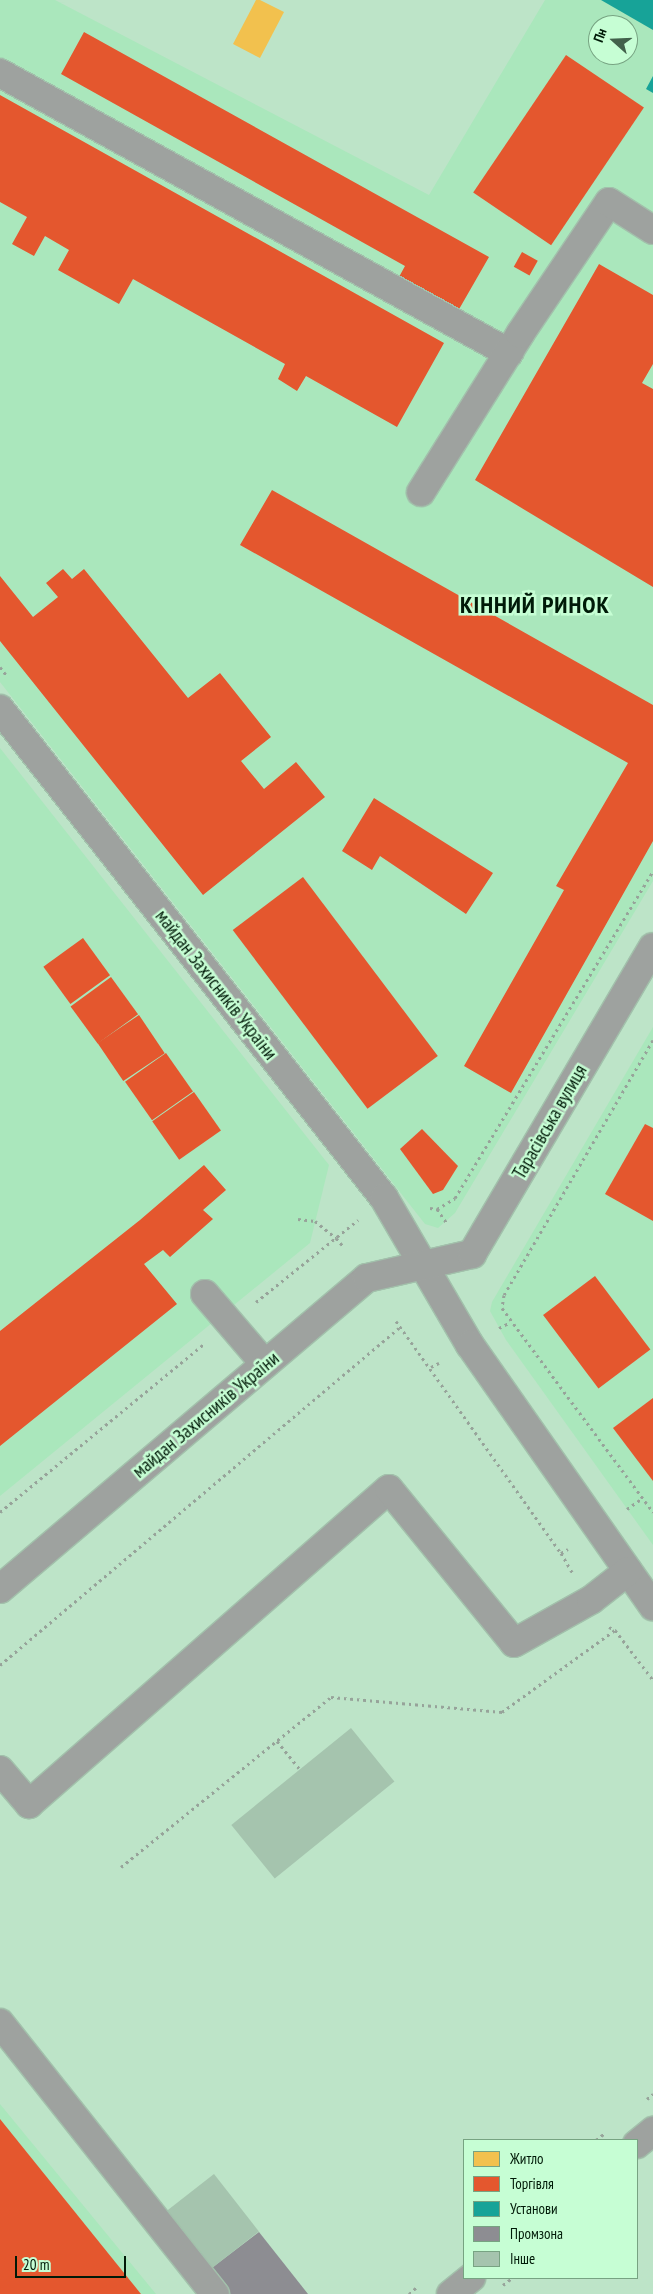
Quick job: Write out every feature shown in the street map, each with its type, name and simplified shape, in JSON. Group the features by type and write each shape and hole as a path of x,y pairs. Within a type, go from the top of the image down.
{"street":[{"path":"0,73 509,354"},
{"path":"421,492 609,202 653,230"},
{"name":"майдан Захисників України","path":"0,710 384,1198 470,1345 653,1606"},
{"name":"Тарасівська вулиця","path":"424,1266 472,1254 653,947"},
{"name":"майдан Захисників України","path":"0,1589 367,1278 424,1266"},
{"path":"205,1294 229,1324 266,1364"},
{"path":"0,1770 29,1804 389,1490 514,1643 592,1600 628,1571"},
{"path":"0,2023 216,2294"},
{"path":"638,2143 653,2131"},
{"path":"451,2294 470,2279"}],"path":[{"path":"0,667 12,682"},
{"path":"422,1207 436,1209 454,1198 653,871"},
{"path":"653,1040 504,1295 502,1308 653,1512"},
{"path":"436,1209 446,1222"},
{"path":"0,1512 365,1214"},
{"path":"298,1219 315,1221 343,1246"},
{"path":"500,1290 504,1295"},
{"path":"396,1321 562,1553 576,1579"},
{"path":"498,1328 512,1322"},
{"path":"0,1665 400,1327"},
{"path":"431,1368 439,1363"},
{"path":"627,1509 643,1498"},
{"path":"562,1553 568,1549"},
{"path":"609,1627 615,1630 653,1680"},
{"path":"120,1867 331,1697 502,1712 615,1630"},
{"path":"277,1741 299,1768"}],"shaded area":[{"path":"0,0 55,0 429,195 545,0 653,0 653,881 455,1213 438,1228 425,1224 0,682"},
{"path":"0,748 329,1165 310,1243 0,1496"},
{"path":"653,1027 653,1545 506,1340 490,1311 492,1302"},
{"path":"0,2104 156,2294 0,2294"}],"building: Житло":[{"path":"256,0 260,0 284,12 260,58 233,44"}],"building: Торгівля":[{"path":"84,32 489,257 458,311 399,277 405,266 61,74"},
{"path":"566,55 644,108 551,245 473,193"},
{"path":"0,95 444,343 397,427 306,376 297,391 278,379 285,364 133,279 119,304 58,270 69,250 45,236 34,256 12,244 27,217 0,202"},
{"path":"522,252 538,261 530,276 514,267"},
{"path":"599,264 653,295 653,364 642,383 653,389 653,587 475,480"},
{"path":"272,490 653,705 653,841 511,1093 464,1066 564,890 556,886 628,763 240,545"},
{"path":"63,569 72,579 84,569 188,698 220,673 271,737 241,761 264,789 296,762 325,797 203,895 0,641 0,576 33,617 58,597 46,583"},
{"path":"374,798 493,873 466,914 380,856 372,870 342,851"},
{"path":"303,877 438,1056 368,1109 233,930"},
{"path":"83,938 110,975 70,1004 43,967"},
{"path":"111,977 138,1014 98,1044 71,1006"},
{"path":"139,1015 165,1053 123,1081 98,1043"},
{"path":"166,1053 193,1092 152,1120 125,1082"},
{"path":"194,1092 221,1131 179,1160 152,1121"},
{"path":"645,1124 653,1128 653,1221 605,1194"},
{"path":"422,1129 458,1166 443,1190 433,1194 400,1149"},
{"path":"204,1165 226,1190 203,1210 213,1219 170,1257 163,1250 144,1264 177,1304 0,1446 0,1331 140,1220"},
{"path":"595,1276 650,1349 598,1389 543,1315"},
{"path":"653,1398 653,1481 613,1428"},
{"path":"0,2119 141,2294 0,2294"}],"building: Установи":[{"path":"601,0 653,0 653,30 638,21 638,15 627,15"},
{"path":"653,76 653,93 646,89"}],"building: Промзона":[{"path":"259,2232 308,2294 227,2294 209,2270"}],"building: Інше":[{"path":"351,1728 394,1782 275,1879 231,1825"},
{"path":"214,2174 259,2232 209,2270 164,2213"}],"district":[{"name":"КІННИЙ РИНОК","path":"535,605"}]}
